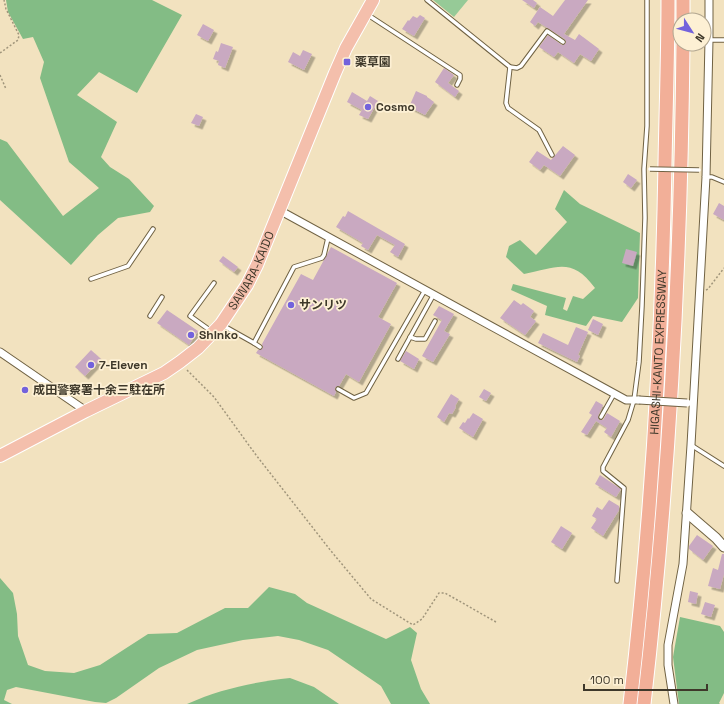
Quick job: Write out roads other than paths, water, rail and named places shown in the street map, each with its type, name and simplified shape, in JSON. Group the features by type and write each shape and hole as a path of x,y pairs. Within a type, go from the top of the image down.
{"highway":[{"name":"SAWARA-KAIDO","path":"0,456 86,411 164,373 198,348 217,328 247,285 335,73 373,0"},
{"name":"HIGASHI-KANTO EXPRESSWAY","path":"630,704 655,426 663,272 668,0"},
{"path":"683,0 683,12"},
{"name":"HIGASHI-KANTO EXPRESSWAY","path":"644,704 658,563 669,426 682,164 683,52"}],"street":[{"path":"709,0 709,12"},
{"path":"674,704 668,664 668,645 683,564 687,514 691,445 690,403 700,291 709,52"},
{"path":"279,210 626,400 690,403"},
{"path":"0,352 86,411"},
{"path":"687,514 716,538 724,547"}],"lane":[{"path":"427,0 510,67 517,68 521,66 547,31 563,42"},
{"path":"617,581 624,488 603,471 603,467 628,420 636,400 642,306 645,218 644,169 647,126 647,0"},
{"path":"365,13 460,75 457,85"},
{"path":"712,40 724,40"},
{"path":"510,67 506,103 508,108 539,130 552,155"},
{"path":"644,169 704,173 724,182"},
{"path":"91,279 128,266 153,229"},
{"path":"254,343 294,267 322,258 328,236"},
{"path":"214,283 190,316 254,343 260,347"},
{"path":"338,389 354,398 366,393 425,289"},
{"path":"398,359 434,294"},
{"path":"150,316 162,297"},
{"path":"410,337 423,340 425,339 435,321"},
{"path":"601,417 614,393"},
{"path":"691,445 724,466"}],"place":[{"name":"薬草園","path":"347,62"},
{"name":"Cosmo","path":"368,107"},
{"name":"サンリツ","path":"291,305"},
{"name":"Shinko","path":"191,335"},
{"name":"7-Eleven","path":"91,365"},
{"name":"成田警察署十余三駐在所","path":"25,390"}]}
